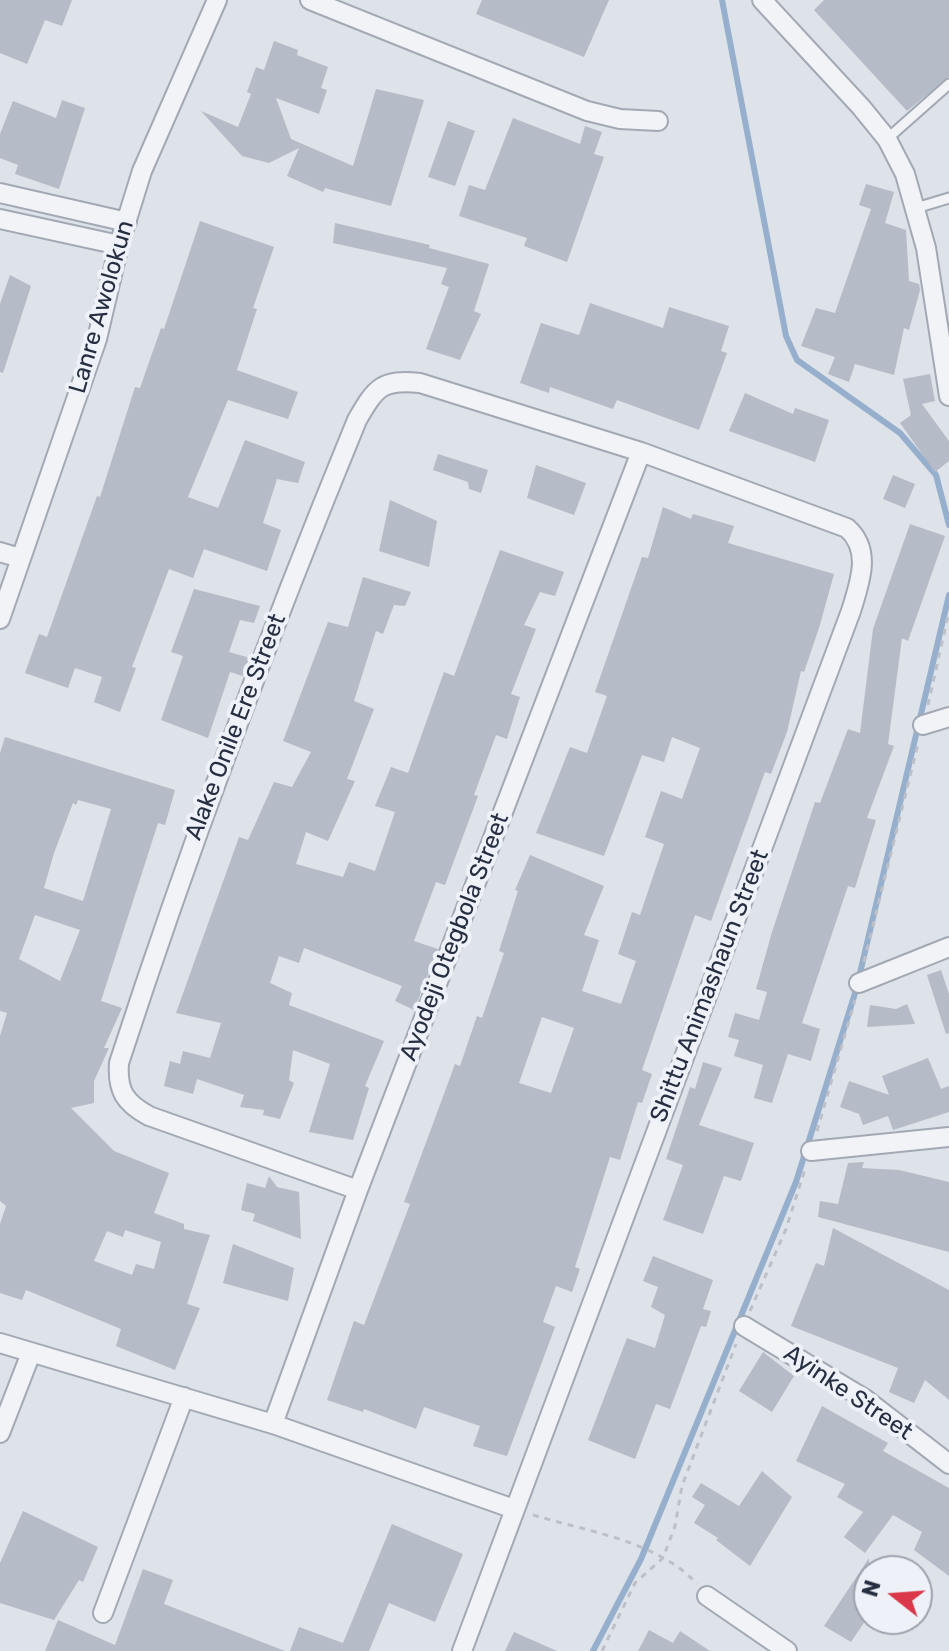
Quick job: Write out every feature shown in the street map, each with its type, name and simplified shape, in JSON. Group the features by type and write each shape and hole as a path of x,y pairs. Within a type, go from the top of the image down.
{"street":[{"name":"Lanre Awolokun","path":"0,619 97,339 119,245 159,126 217,0"},
{"path":"310,0 587,111 620,119 658,121"},
{"path":"762,0 887,139 905,174 916,208 949,396"},
{"path":"0,193 127,222"},
{"path":"0,219 119,245"},
{"name":"Alake Onile Ere Street","path":"358,1190 149,1116 130,1106 122,1094 118,1078 119,1063 182,871 289,587 357,420 381,385 399,381 420,383 641,452"},
{"name":"Ayodeji Otegbola Street","path":"273,1424 358,1190 641,452"},
{"name":"Shittu Animashaun Street","path":"462,1651 861,578 859,539 847,528 641,452"},
{"path":"0,552 20,558"},
{"path":"923,725 949,717"},
{"path":"859,983 949,947"},
{"path":"811,1151 949,1137"},
{"name":"Ayinke Street","path":"744,1326 865,1399 949,1464"},
{"path":"0,1343 273,1424 514,1509"},
{"path":"0,1433 31,1353"},
{"path":"103,1613 184,1397"},
{"path":"707,1596 787,1651"}],"lane":[{"path":"887,139 949,84"},
{"path":"916,208 949,198"}],"path":[{"path":"514,1509 659,1554 686,1572 707,1596"}],"building":[{"path":"0,0 72,0 62,26 45,20 27,64 0,53"},
{"path":"482,0 609,0 584,57 476,14"},
{"path":"824,0 949,0 949,77 907,111 814,10"},
{"path":"274,41 298,50 297,55 328,67 321,88 327,90 319,114 276,98 291,139 353,166 376,89 424,100 391,206 325,188 323,192 287,176 299,148 269,163 242,156 201,111 238,127 251,94 247,92 256,67 264,70"},
{"path":"62,100 85,108 59,189 15,174 18,165 0,158 0,134 13,101 56,118"},
{"path":"513,118 580,144 585,126 602,132 594,154 604,157 567,262 524,246 527,238 459,216 469,185 485,190"},
{"path":"448,121 475,131 455,186 428,177"},
{"path":"866,184 894,192 885,223 906,230 909,281 919,284 920,290 909,330 904,328 894,375 855,364 849,382 828,374 835,357 801,346 816,308 835,313 871,209 859,205"},
{"path":"200,221 274,247 253,308 257,309 237,370 298,392 288,419 228,400 188,497 218,508 245,440 305,462 298,483 277,479 263,523 281,530 267,571 204,549 193,578 169,569 132,667 136,668 120,712 94,702 102,677 75,668 68,688 25,673 39,634 47,637 97,496 100,497 135,387 140,388 161,328 164,329"},
{"path":"335,223 430,245 429,248 489,264 474,311 481,314 460,360 426,349 449,287 441,284 447,268 333,243"},
{"path":"10,275 31,286 3,373 0,372 0,304"},
{"path":"590,303 663,328 669,307 729,326 721,351 727,353 699,430 617,400 613,409 550,387 549,393 520,383 541,323 579,335"},
{"path":"930,374 935,401 922,404 949,441 949,461 935,472 900,423 911,415 903,379"},
{"path":"745,393 793,414 795,408 829,420 815,462 729,431"},
{"path":"438,454 488,470 481,493 469,489 468,482 433,470"},
{"path":"536,465 586,483 574,515 527,498"},
{"path":"893,475 915,484 905,508 883,499"},
{"path":"390,500 437,521 429,567 379,551"},
{"path":"663,507 691,519 693,514 734,526 728,543 834,574 819,628 804,672 801,671 787,732 771,774 765,772 711,921 695,915 642,1070 652,1074 642,1103 638,1102 620,1160 610,1157 575,1267 580,1269 572,1292 556,1286 543,1322 555,1327 507,1456 473,1446 480,1426 424,1407 416,1429 364,1409 363,1412 327,1400 354,1321 364,1325 410,1204 404,1202 455,1064 460,1066 477,1016 482,1018 504,953 499,951 518,891 515,890 530,855 604,886 584,935 599,940 582,991 621,1004 636,961 618,954 632,912 640,915 664,844 645,837 661,791 682,799 700,748 672,737 664,762 642,755 604,856 536,833 570,747 587,753 607,696 595,692 642,557 648,558","holes":["542,1017 574,1028 551,1093 519,1083"]},
{"path":"910,524 945,536 908,641 902,638 888,744 894,746 867,818 876,820 855,888 848,886 802,1023 820,1029 811,1061 788,1054 772,1103 754,1098 763,1065 734,1056 739,1040 728,1037 735,1013 759,1020 767,992 756,989 772,932 815,802 820,803 848,729 860,733 873,629"},
{"path":"500,550 564,572 555,596 540,592 524,625 536,629 511,694 520,697 507,739 496,735 474,795 478,796 445,885 436,882 414,941 438,949 414,1010 395,1001 402,986 304,948 299,963 279,956 270,983 292,993 289,1005 384,1041 365,1086 369,1088 353,1140 309,1132 330,1064 293,1050 289,1080 294,1083 280,1119 263,1115 264,1110 240,1107 244,1095 197,1079 193,1094 164,1086 170,1061 180,1064 183,1051 210,1058 221,1023 176,1013 239,837 248,840 274,782 292,787 311,752 283,741 328,622 348,627 363,577 411,592 405,606 394,605 383,634 376,631 354,701 374,709 347,779 355,781 328,841 306,832 296,864 343,877 349,862 375,871 395,812 375,806 391,767 408,773 444,672 454,676"},
{"path":"194,589 260,606 254,623 240,620 229,652 250,658 243,676 230,672 208,738 161,720 183,656 171,652"},
{"path":"5,737 175,790 165,825 158,823 101,1001 122,1008 104,1048 109,1048 94,1081 94,1103 71,1108 114,1151 169,1173 154,1213 184,1224 184,1229 210,1235 187,1304 200,1308 175,1370 116,1346 121,1329 26,1290 22,1300 0,1293 0,1224 6,1206 0,1201 0,1036 7,1013 0,1011 0,753","holes":["78,800 111,809 83,901 44,888 73,803 76,805","35,915 80,930 60,981 19,959","125,1230 161,1242 154,1269 136,1264 132,1275 94,1261 107,1231 123,1237"]},
{"path":"941,970 949,994 949,1033 946,1034 927,975"},
{"path":"907,1004 915,1024 867,1027 870,1005 896,1009"},
{"path":"928,1058 941,1089 949,1086 949,1112 893,1130 888,1116 863,1125 859,1114 840,1107 849,1081 889,1095 882,1076"},
{"path":"703,1062 722,1068 699,1125 754,1143 741,1181 724,1176 703,1234 663,1220 683,1165 666,1159 690,1087 695,1089"},
{"path":"864,1162 862,1168 899,1170 949,1182 949,1252 818,1217 820,1201 838,1204 848,1163"},
{"path":"269,1176 277,1187 299,1192 301,1239 253,1221 255,1214 241,1210 247,1183 265,1188"},
{"path":"833,1228 949,1290 949,1400 925,1380 914,1403 889,1392 898,1368 791,1326 816,1263 824,1266"},
{"path":"233,1244 294,1268 288,1301 223,1283"},
{"path":"653,1256 713,1280 703,1309 711,1311 706,1327 701,1326 670,1409 656,1404 635,1459 588,1440 627,1338 655,1348 665,1315 651,1307 658,1287 643,1281"},
{"path":"763,1352 794,1376 772,1412 739,1391"},
{"path":"822,1406 888,1443 883,1451 949,1488 949,1576 933,1564 933,1555 921,1555 914,1550 922,1532 893,1515 865,1553 844,1537 863,1512 837,1497 845,1484 796,1461"},
{"path":"762,1471 792,1497 750,1566 716,1540 718,1538 694,1523 705,1505 692,1497 701,1483 739,1506"},
{"path":"23,1511 98,1547 83,1582 79,1580 54,1620 0,1603 0,1563"},
{"path":"392,1524 463,1554 435,1622 389,1603 369,1651 290,1651 299,1627 343,1643"},
{"path":"143,1569 173,1580 164,1604 285,1651 45,1651 58,1620 115,1645"},
{"path":"853,1582 853,1635 856,1635 851,1642 824,1626"},
{"path":"649,1630 673,1643 680,1631 710,1651 638,1651"},
{"path":"514,1632 557,1651 505,1651"}],"waterway":[{"path":"722,0 786,336 797,360 900,433 936,475 949,525"},
{"path":"593,1651 641,1559 796,1182 856,990 949,595"}]}
